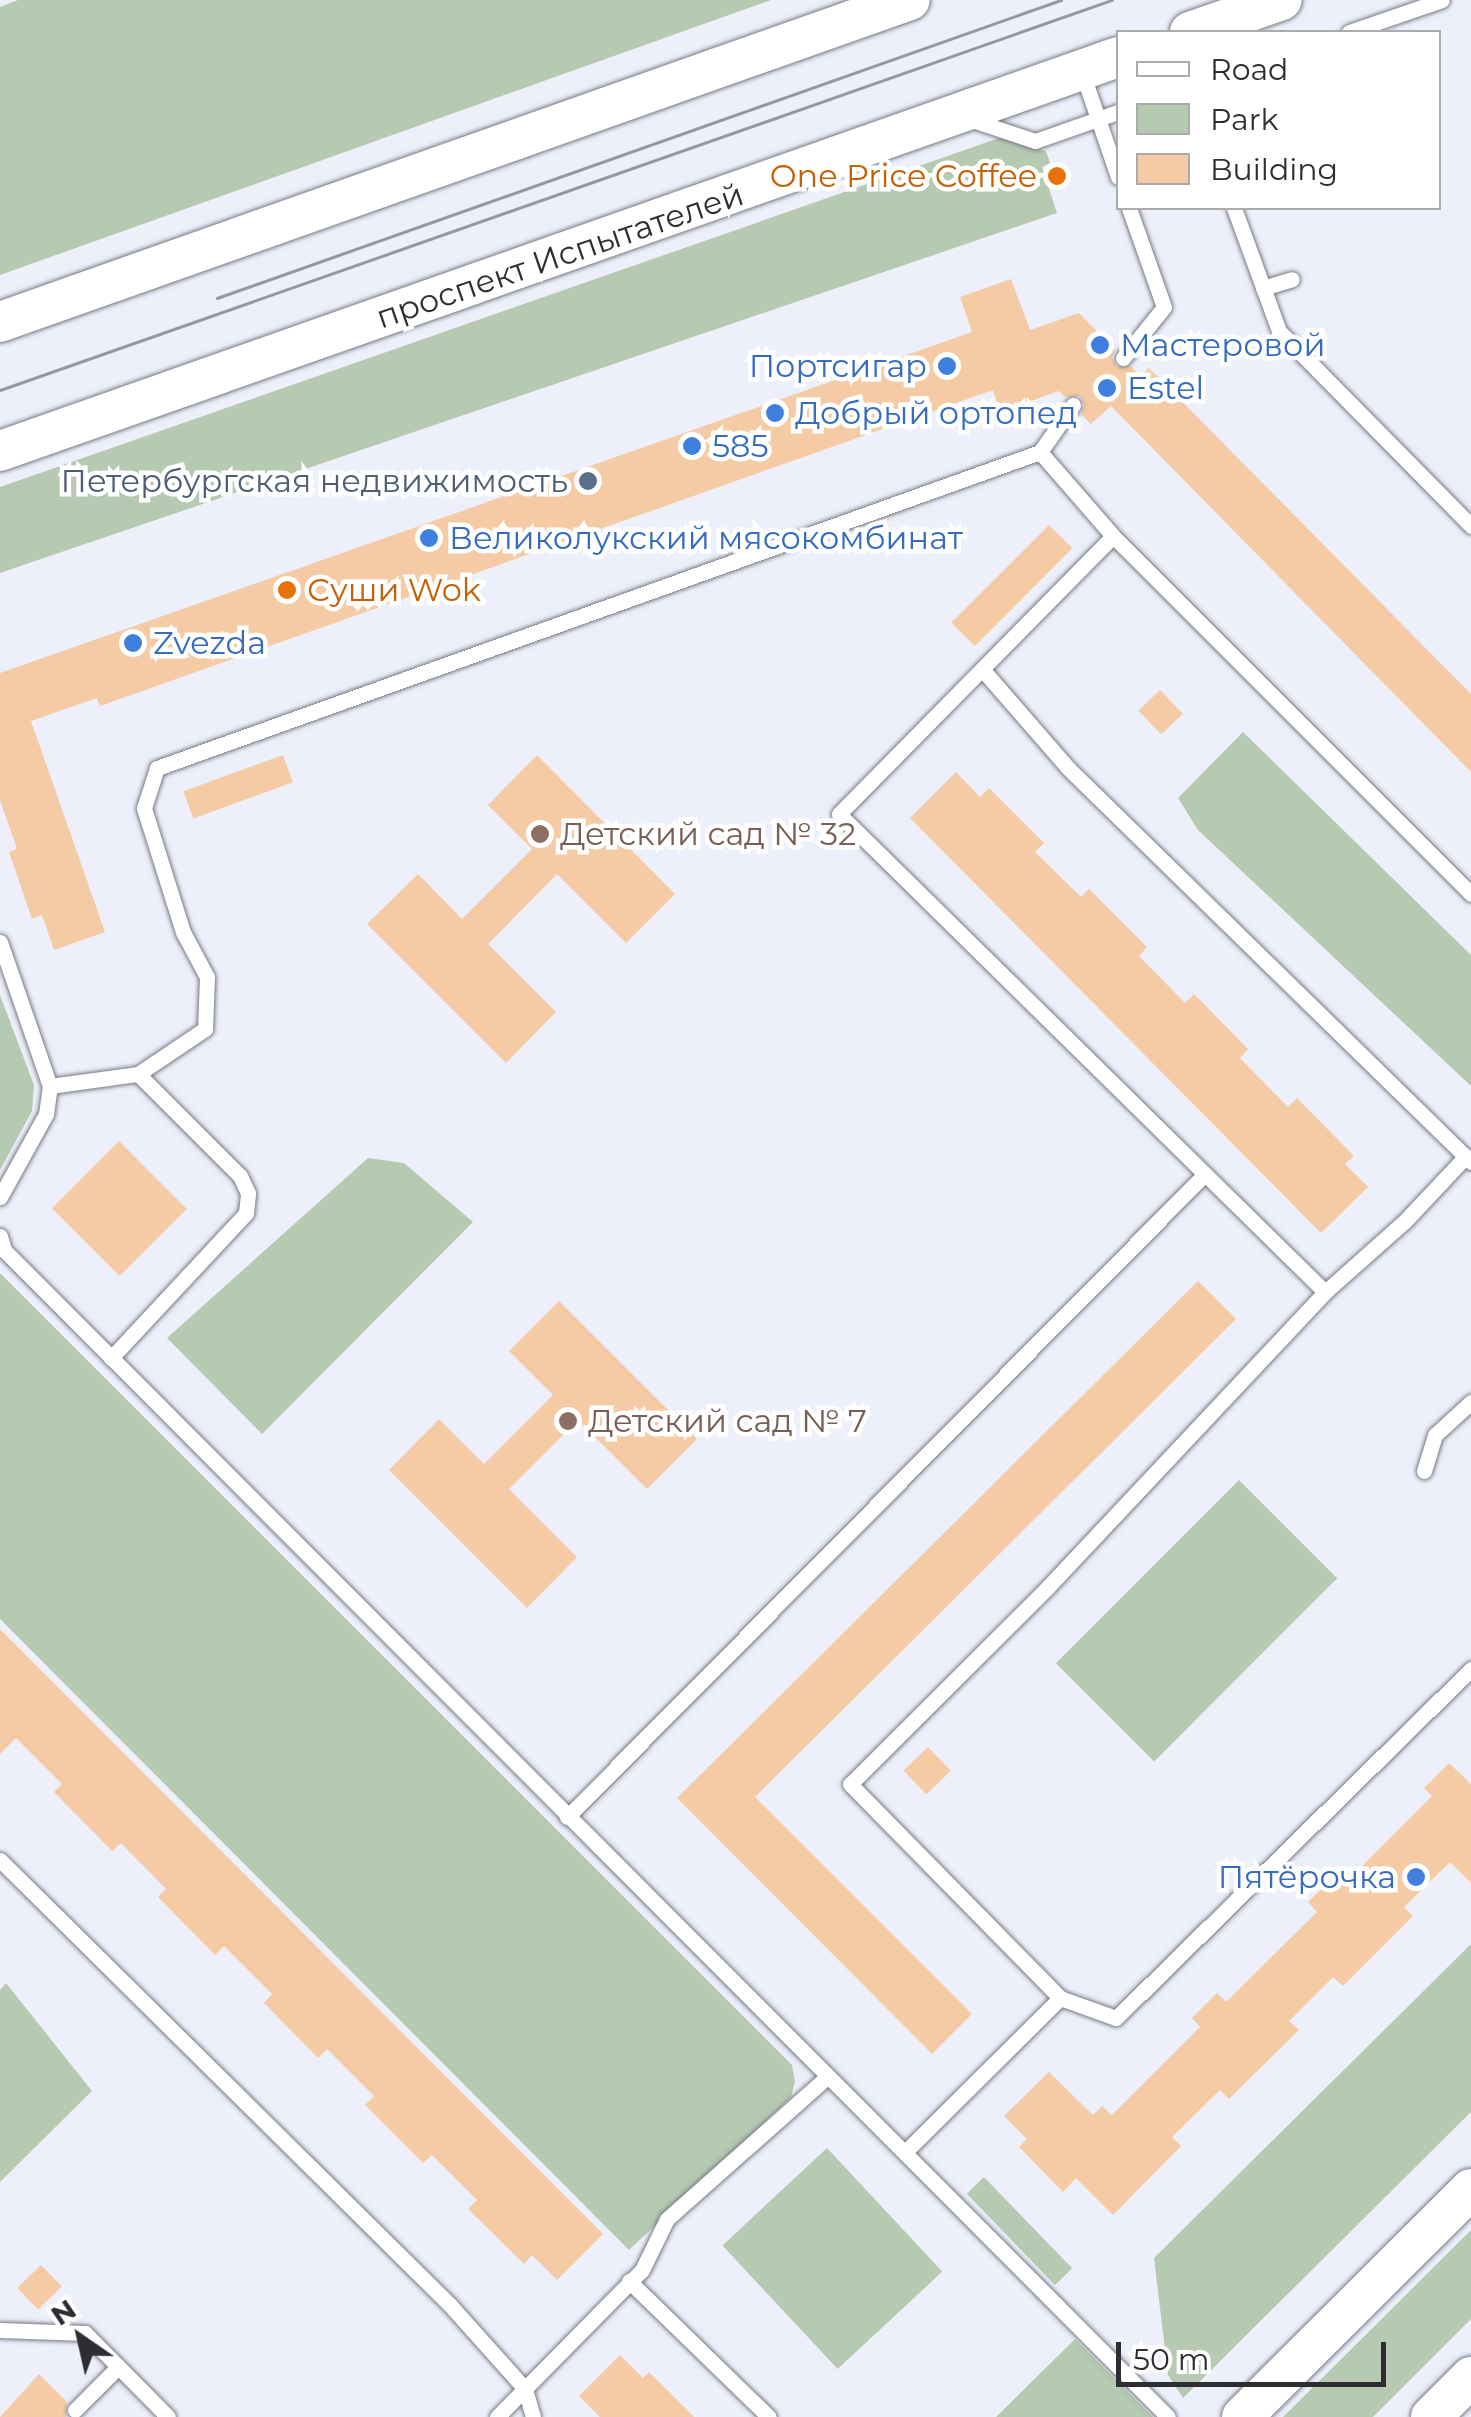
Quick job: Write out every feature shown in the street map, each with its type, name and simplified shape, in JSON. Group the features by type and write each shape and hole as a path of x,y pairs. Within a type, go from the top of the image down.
{"main road":[{"path":"0,322 910,0"},
{"path":"1196,30 1282,0"},
{"name":"проспект Испытателей","path":"0,451 1116,59"},
{"path":"1242,2417 1471,2189"},
{"path":"1431,2417 1471,2378"}],"lane":[{"path":"1356,30 1442,0"},
{"path":"1081,71 1116,171"},
{"path":"960,116 1036,141 1116,113"},
{"path":"1123,358 1164,307 1130,210"},
{"path":"1235,210 1279,331 1471,526"},
{"path":"1263,288 1292,279"},
{"path":"50,1086 138,1074 205,1029 206,978 183,932 144,808 157,768 1040,452 1073,406"},
{"path":"1040,452 1113,536 1471,894"},
{"path":"1113,536 839,814 1325,1292"},
{"path":"982,670 1068,768 1468,1160 1325,1292 1048,1587 850,1784 1060,1998 1116,2018 1471,1669"},
{"path":"0,942 50,1086 46,1114 0,1196"},
{"path":"111,1358 246,1213 248,1193 240,1176 138,1074"},
{"path":"567,1817 1205,1174"},
{"path":"1,1247 1168,2417"},
{"path":"1424,1471 1436,1435 1471,1402"},
{"path":"0,1860 450,2305 524,2389 532,2417"},
{"path":"906,2152 1060,1998"},
{"path":"497,2417 642,2270 667,2219 826,2078"},
{"path":"629,2281 770,2417"},
{"path":"0,2330 85,2333 168,2417"},
{"path":"76,2410 118,2367"}],"green space":[{"path":"18,0 771,0 0,275 0,7"},
{"path":"1002,137 1046,151 1050,163 1042,167 1057,213 0,573 0,487"},
{"path":"1243,732 1471,955 1471,1086 1198,830 1178,798"},
{"path":"0,995 34,1085 32,1111 0,1170"},
{"path":"368,1158 404,1163 473,1222 262,1434 167,1338"},
{"path":"0,1273 792,2065 795,2081 791,2097 629,2250 0,1619"},
{"path":"1239,1480 1337,1578 1154,1761 1056,1663"},
{"path":"1471,1944 1471,2112 1183,2398 1168,2375 1154,2258"},
{"path":"6,1983 92,2091 0,2182 0,1990"},
{"path":"827,2148 942,2272 838,2369 722,2246"},
{"path":"984,2177 1072,2268 1055,2285 967,2194"},
{"path":"1471,2230 1471,2319 1373,2417 1283,2417"},
{"path":"1075,2339 1153,2417 996,2417"}],"building":[{"path":"1011,279 1030,330 1079,313 1115,350 1112,357 1117,367 1131,366 1140,376 1149,368 1471,694 1471,772 1111,406 1091,424 1081,414 1084,405 1080,396 1065,397 1059,391 1000,412 993,390 100,706 97,698 31,721 105,932 54,950 42,915 32,919 9,852 17,849 0,800 0,673 972,332 960,297"},
{"path":"1049,525 1072,548 975,646 951,623"},
{"path":"1160,690 1183,714 1161,735 1138,711"},
{"path":"283,755 293,782 193,819 183,791"},
{"path":"537,755 675,894 626,943 557,874 488,944 556,1012 506,1063 367,924 418,874 462,919 532,849 488,805"},
{"path":"956,772 980,797 989,788 1044,843 1035,852 1081,897 1089,889 1147,947 1139,956 1185,1003 1194,994 1248,1049 1240,1058 1288,1107 1297,1098 1354,1156 1345,1164 1368,1187 1321,1233 910,818"},
{"path":"119,1141 187,1209 120,1276 52,1208"},
{"path":"1198,1281 1236,1319 755,1797 972,2014 932,2054 677,1798"},
{"path":"559,1301 697,1439 647,1489 578,1420 509,1489 577,1557 527,1608 389,1470 439,1419 484,1464 553,1395 509,1351"},
{"path":"0,1629 603,2234 557,2280 532,2255 524,2264 468,2209 477,2200 432,2155 423,2163 365,2105 374,2096 327,2049 318,2058 264,2003 272,1994 224,1946 215,1955 158,1897 166,1889 121,1843 112,1851 54,1792 62,1784 16,1738 0,1754"},
{"path":"928,1747 951,1771 926,1794 904,1771"},
{"path":"1449,1763 1471,1784 1471,1883 1450,1862 1404,1907 1413,1916 1343,1986 1333,1977 1289,2021 1299,2030 1229,2099 1220,2090 1172,2137 1181,2146 1113,2215 1076,2178 1063,2192 1019,2147 1027,2139 1004,2116 1049,2072 1093,2115 1102,2106 1112,2115 1200,2027 1192,2018 1217,1993 1226,2002 1317,1912 1308,1902 1334,1877 1342,1886 1432,1796 1424,1788"},
{"path":"41,2265 62,2287 38,2310 17,2288"},
{"path":"620,2355 643,2378 649,2372 694,2417 600,2417 579,2396"},
{"path":"39,2374 67,2402 66,2417 0,2417"}],"tram line":[{"path":"217,298 1061,0"},
{"path":"0,390 1112,0"}],"place":[{"name":"One Price Coffee","path":"1057,176"},
{"name":"Мастеровой","path":"1100,345"},
{"name":"Портсигар","path":"947,366"},
{"name":"Estel","path":"1107,388"},
{"name":"Добрый ортопед","path":"775,413"},
{"name":"585","path":"692,446"},
{"name":"Петербургская недвижимость","path":"588,481"},
{"name":"Великолукский мясокомбинат","path":"429,538"},
{"name":"Суши Wok","path":"287,590"},
{"name":"Zvezda","path":"133,643"},
{"name":"Детский сад № 32","path":"540,834"},
{"name":"Детский сад № 7","path":"568,1421"},
{"name":"Пятёрочка","path":"1416,1877"}]}
